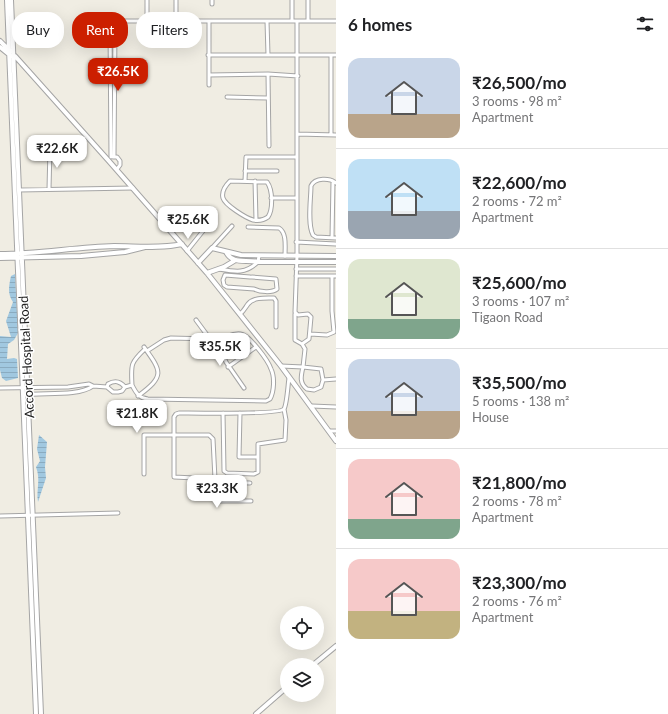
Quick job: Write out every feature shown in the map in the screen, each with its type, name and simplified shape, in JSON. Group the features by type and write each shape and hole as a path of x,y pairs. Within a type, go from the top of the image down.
{"street":[{"path":"7,0 13,56 9,83 19,256"},
{"name":"Accord Hospital Road","path":"11,0 19,190 19,256 30,516 41,714"},
{"path":"147,0 147,12"},
{"path":"176,0 176,12"},
{"path":"292,0 292,22"},
{"path":"308,0 308,21"},
{"path":"111,158 114,28 112,24 119,22 136,21"},
{"path":"202,22 336,21"},
{"path":"209,22 209,85"},
{"path":"267,22 268,55"},
{"path":"281,366 304,367 321,369 323,380 321,387 319,389 307,390 302,384 301,381 304,367 305,349 302,344 295,340 297,256 297,22"},
{"path":"0,41 111,158 117,169 240,314 312,406 336,441"},
{"path":"0,47 13,56"},
{"path":"208,55 336,55"},
{"path":"331,55 331,135"},
{"path":"208,75 268,74 298,76"},
{"path":"268,74 269,146"},
{"path":"227,97 268,98"},
{"path":"331,105 336,105"},
{"path":"297,134 336,135"},
{"path":"49,189 50,148"},
{"path":"111,158 117,157 120,161 120,165 117,169"},
{"path":"245,181 246,157 296,157"},
{"path":"245,171 277,171"},
{"path":"316,180 335,182 334,203 334,238 313,235 311,229 310,208 311,186 313,182 316,180"},
{"path":"230,181 245,181 267,182 270,187 270,215 266,218 256,220 249,218 240,213 224,200 223,190 230,181"},
{"path":"255,181 256,220"},
{"path":"19,190 133,188"},
{"path":"271,198 296,198"},
{"path":"187,251 211,221"},
{"path":"198,263 232,226"},
{"path":"248,227 279,228 284,237 285,256"},
{"path":"296,242 336,244"},
{"path":"0,258 114,246 172,246 182,244"},
{"path":"0,254 19,256 81,256 125,252 148,246"},
{"path":"212,248 236,254 259,256 336,256"},
{"path":"225,252 234,261"},
{"path":"219,269 240,271 251,269 258,262 259,256"},
{"path":"206,273 219,269 234,261 336,262"},
{"path":"251,269 251,276"},
{"path":"296,269 336,269"},
{"path":"225,276 251,276 274,279 276,280 277,289 274,291 257,291 254,289 227,287 224,285 223,280 225,276"},
{"path":"296,276 334,276 332,311 334,332 327,335 310,334"},
{"path":"240,314 252,301 274,298 276,301 276,327"},
{"path":"295,314 308,314 310,316 310,334 308,341 302,344"},
{"path":"196,320 210,338"},
{"path":"236,334 243,334 256,347 272,369 272,393 268,401 148,399 138,396 132,385 132,363 146,349 164,340 172,338 225,338 236,334"},
{"path":"225,338 224,355 228,367 244,388"},
{"path":"228,367 256,347"},
{"path":"138,396 154,384 157,379 157,364 146,349"},
{"path":"223,413 224,467 226,472 256,474 258,472 259,444 285,440 286,420 284,409 289,378"},
{"path":"323,380 336,379"},
{"path":"107,387 111,382 115,381 122,383 125,387"},
{"path":"0,388 68,387 89,384 93,386 107,387 112,392 118,392 122,391 125,387 132,385"},
{"path":"26,394 73,393 88,390 93,386"},
{"path":"312,406 336,407"},
{"path":"250,483 174,477 174,417 178,413 240,413 280,411 284,409"},
{"path":"240,413 239,457 258,457"},
{"path":"329,431 336,432"},
{"path":"144,474 144,435 211,436 213,439 217,501 251,501"},
{"path":"0,516 118,514"},
{"path":"30,516 36,714"},
{"path":"321,658 336,646"},
{"path":"256,714 280,693"}],"water":[{"path":"15,274 18,333 14,340 8,344 7,359 17,359 18,378 6,381 2,378 0,370 0,336 11,337 6,321 13,302 9,293 10,279 11,276"},
{"path":"39,435 47,442 45,467 46,478 38,502 38,476 36,467 40,461 37,449"}]}
